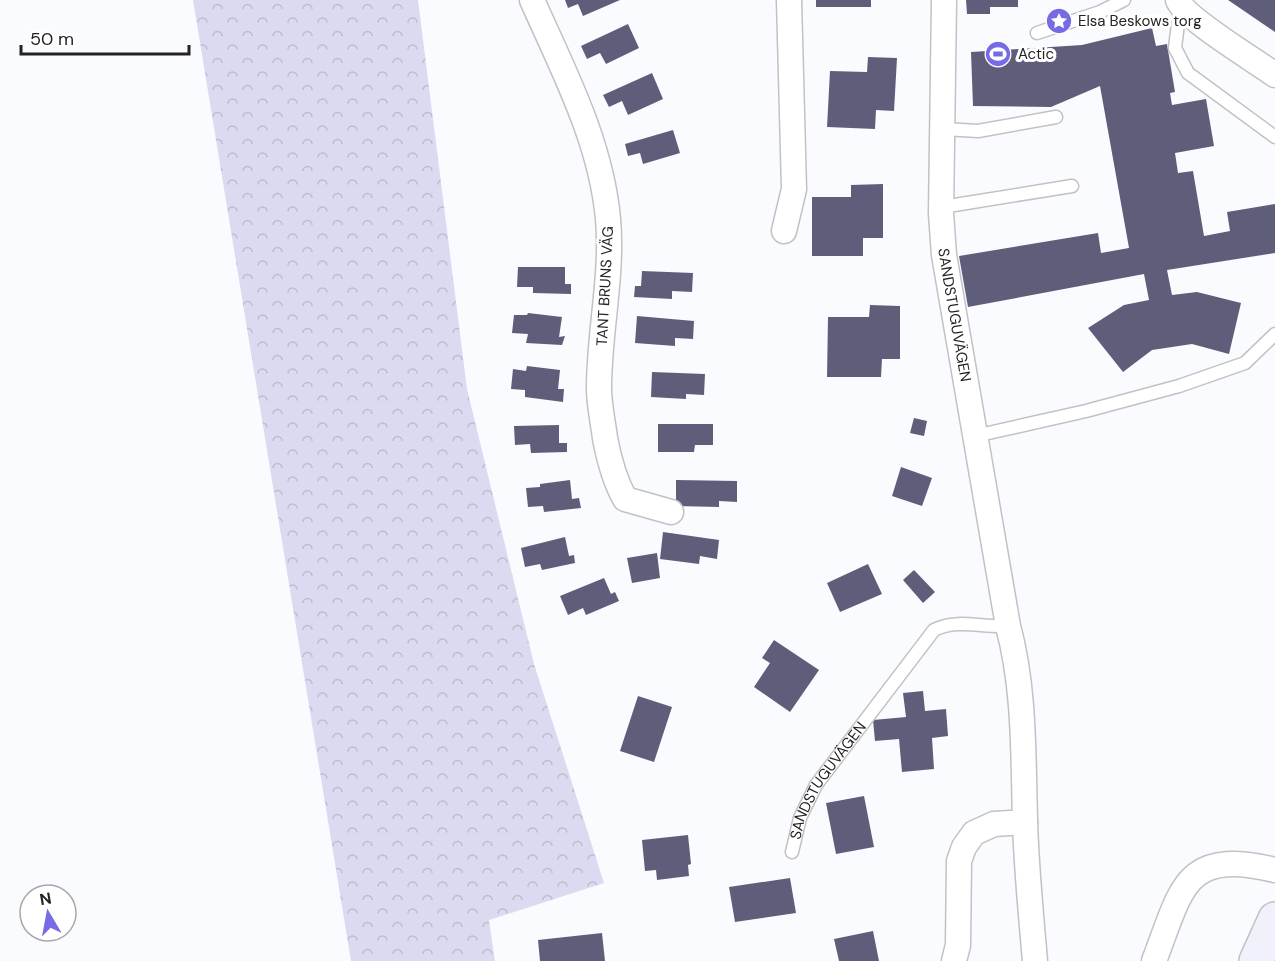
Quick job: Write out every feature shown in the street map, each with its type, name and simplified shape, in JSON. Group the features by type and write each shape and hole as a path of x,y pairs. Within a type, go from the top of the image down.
{"main road":[{"path":"1256,961 1275,919"}],"street":[{"name":"TANT BRUNS VÄG","path":"532,0 584,118 604,192 609,256 599,389 609,456 616,483 624,499 671,512"},
{"path":"784,231 794,189 789,0"},
{"name":"SANDSTUGUVÄGEN","path":"944,0 942,207 944,255 1008,626 1014,648 1021,708 1025,822 1035,961"},
{"path":"1179,3 1275,75"},
{"path":"954,961 958,945 959,861 964,847 974,833 994,824 1025,822"},
{"path":"1154,961 1180,893 1188,882 1201,871 1217,865 1235,863 1275,870"}],"lane":[{"path":"1037,33 1100,12 1124,0"},
{"path":"1179,3 1175,48 1188,73 1275,136"},
{"path":"944,129 978,131 1056,117"},
{"path":"942,207 1072,186"},
{"path":"975,436 1086,411 1179,386 1245,363 1275,334"},
{"name":"SANDSTUGUVÄGEN","path":"792,852 800,818 816,785 934,630 945,625 965,623 1008,626"}],"green space":[{"path":"193,0 418,0 467,389 534,664 604,883 489,920 495,961 351,961"}],"building":[{"path":"565,0 620,0 583,16 578,4 568,8"},
{"path":"816,0 871,0 871,7 816,7"},
{"path":"966,0 1018,0 1018,7 990,7 990,14 967,14"},
{"path":"1228,0 1275,0 1275,32"},
{"path":"628,24 639,48 606,64 600,53 587,59 581,46"},
{"path":"1152,28 1156,46 1167,44 1175,92 1170,93 1172,105 1206,99 1214,146 1175,153 1178,173 1193,171 1204,236 1230,231 1227,212 1275,204 1275,253 1167,270 1172,295 1197,292 1241,303 1229,354 1192,344 1152,350 1123,372 1088,328 1124,305 1149,300 1144,274 968,307 959,256 1098,233 1101,253 1129,248 1100,86 1051,107 973,106 971,52 1082,45"},
{"path":"868,57 897,58 894,111 876,110 875,129 827,127 830,71 867,72"},
{"path":"652,73 663,99 628,115 622,101 609,107 603,95"},
{"path":"673,130 680,153 643,164 640,153 628,156 625,144"},
{"path":"883,184 883,238 863,238 863,256 812,256 812,197 851,197 851,185"},
{"path":"518,267 565,267 565,284 571,284 571,294 533,293 533,287 517,287"},
{"path":"642,271 693,273 692,292 672,291 672,299 634,297 635,286 641,286"},
{"path":"870,305 900,306 900,359 882,359 881,377 827,377 828,317 869,317"},
{"path":"528,313 562,317 559,337 565,336 562,345 526,343 528,334 512,333 514,315 527,315"},
{"path":"637,316 694,321 693,339 675,338 675,346 635,343"},
{"path":"527,366 560,370 558,389 564,389 563,402 525,397 525,390 511,389 513,369 526,371"},
{"path":"652,372 705,374 704,395 686,394 686,399 651,397"},
{"path":"914,418 927,421 924,436 910,433"},
{"path":"658,424 713,424 713,445 695,445 694,452 658,452"},
{"path":"559,425 559,443 567,443 567,452 531,453 530,444 515,445 514,426"},
{"path":"901,467 932,478 922,506 892,496"},
{"path":"570,480 572,499 579,498 581,508 544,512 543,506 528,507 526,488"},
{"path":"676,480 737,481 737,502 719,501 719,507 676,506"},
{"path":"663,532 719,540 717,559 700,556 699,564 660,559"},
{"path":"565,537 569,556 574,555 575,563 542,570 540,564 525,567 521,548"},
{"path":"657,553 660,578 632,583 627,558"},
{"path":"868,564 882,594 840,612 827,583"},
{"path":"914,570 935,592 923,603 903,580"},
{"path":"604,578 611,594 615,592 619,601 586,615 583,608 568,615 560,596"},
{"path":"774,640 819,670 790,712 754,687 770,663 762,658"},
{"path":"923,691 925,711 946,709 948,736 932,738 934,769 902,772 899,739 875,741 873,720 906,717 903,693"},
{"path":"638,696 672,707 654,762 620,751"},
{"path":"864,796 874,847 836,854 826,803"},
{"path":"688,835 691,864 688,865 689,876 657,880 656,870 645,871 642,840"},
{"path":"790,878 796,913 735,922 729,887"},
{"path":"873,931 879,961 839,961 834,939"},
{"path":"602,933 605,961 540,961 538,940"}],"place":[{"name":"Elsa Beskows torg","path":"1059,21"},
{"name":"Actic","path":"998,54"}]}
